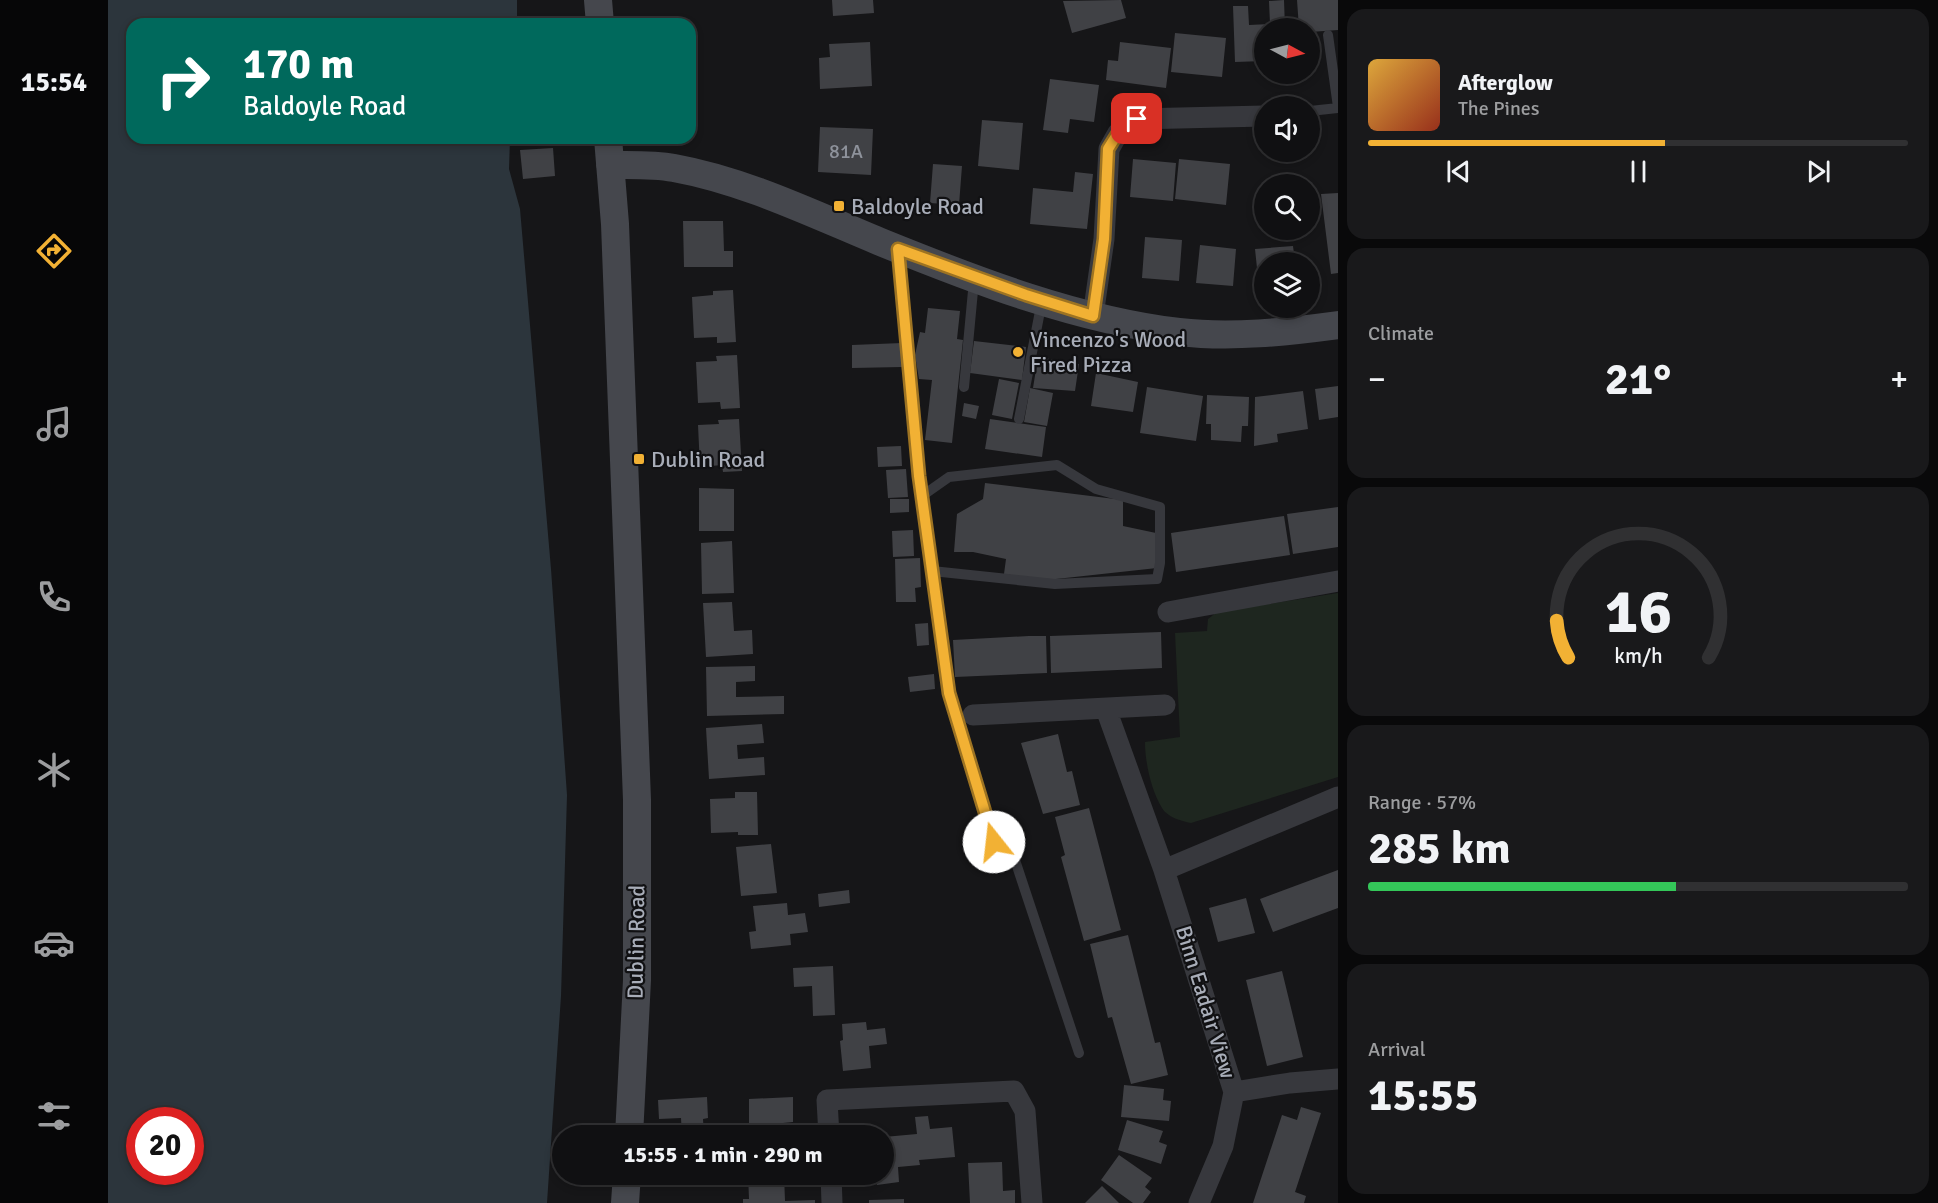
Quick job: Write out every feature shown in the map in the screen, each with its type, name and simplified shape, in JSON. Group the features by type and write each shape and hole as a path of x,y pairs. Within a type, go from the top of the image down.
{"main road":[{"path":"598,0 600,18"},
{"path":"609,152 717,179 771,197 898,249 1093,316 1180,332 1282,332 1338,325"},
{"name":"Dublin Road","path":"609,152 637,800 637,980 629,1125"},
{"path":"625,1203 626,1185"}],"street":[{"path":"1093,316 1104,239 1108,149 1118,133 1137,119 1254,116"},
{"path":"1168,612 1338,581"},
{"path":"973,715 1165,705"},
{"name":"Binn Eadair View","path":"1106,709 1164,870 1234,1092 1223,1146 1199,1203"},
{"path":"1164,870 1338,797"},
{"path":"1234,1092 1290,1083 1338,1079"},
{"path":"829,1125 828,1100 1014,1091 1024,1111 1032,1203"},
{"path":"831,1185 832,1203"}],"lane":[{"path":"1320,110 1338,108 1328,35"},
{"path":"898,249 922,496 949,693 994,842 1008,839 1079,1053"},
{"path":"964,387 975,277"},
{"path":"1019,419 1043,300"},
{"path":"922,496 949,477 1057,465 1096,489 1160,507 1160,563 1156,579 1055,584 932,572"}],"shaded area":[{"path":"108,0 517,0 517,18 126,18 126,144 510,144 509,169 520,209 551,569 567,795 561,996 547,1203 108,1203"},
{"path":"1338,593 1338,777 1191,823 1167,814 1158,801 1152,784 1147,767 1145,742 1180,737 1175,633 1207,631 1208,619 1217,612"}],"building":[{"path":"832,0 873,0 874,13 833,16"},
{"path":"1121,0 1126,18 1072,33 1063,1"},
{"path":"1284,0 1285,18 1270,18 1269,1"},
{"path":"1297,0 1338,0 1338,30 1320,31 1320,18 1298,18"},
{"path":"1233,6 1248,6 1249,25 1254,25 1254,61 1235,62"},
{"path":"1175,33 1226,38 1222,77 1171,72"},
{"path":"870,42 872,86 820,89 819,58 830,57 829,44"},
{"path":"1120,42 1171,48 1166,88 1106,80 1108,60 1118,61"},
{"path":"1050,79 1099,85 1094,122 1070,119 1068,133 1043,130"},
{"path":"982,120 1023,123 1019,170 978,166"},
{"path":"820,127 873,129 871,175 818,172"},
{"path":"553,148 555,176 523,179 520,150"},
{"path":"1133,159 1176,163 1173,201 1130,197"},
{"path":"1179,159 1230,164 1226,205 1175,199"},
{"path":"933,164 962,166 959,205 930,203"},
{"path":"1075,172 1093,174 1087,229 1030,224 1033,188 1073,192"},
{"path":"1338,193 1338,273 1331,274 1321,194"},
{"path":"683,221 723,221 724,251 733,251 733,267 684,267"},
{"path":"1145,237 1182,240 1179,281 1142,278"},
{"path":"1200,245 1236,249 1233,286 1196,283"},
{"path":"1293,246 1294,252 1255,252 1255,249"},
{"path":"733,290 736,342 717,343 717,337 694,338 692,297 713,295 713,291"},
{"path":"928,308 960,311 957,339 963,340 952,443 925,440 932,380 919,379 915,355 920,332 925,333"},
{"path":"974,341 1026,347 1022,380 970,373"},
{"path":"902,343 902,367 852,368 852,345"},
{"path":"737,355 740,408 721,409 720,402 698,403 696,362 717,361 716,356"},
{"path":"1038,357 1079,364 1075,391 1033,388"},
{"path":"1096,373 1138,382 1133,412 1091,406"},
{"path":"999,379 1019,383 1012,419 992,415"},
{"path":"1338,386 1338,417 1319,420 1315,389"},
{"path":"1147,387 1203,396 1196,441 1140,433"},
{"path":"1030,388 1053,393 1047,426 1024,422"},
{"path":"1303,391 1308,429 1277,434 1278,442 1254,446 1255,397"},
{"path":"1207,395 1249,397 1248,426 1242,426 1241,442 1211,440 1211,424 1206,424"},
{"path":"964,403 979,406 976,419 962,416"},
{"path":"739,419 742,471 723,472 722,465 700,467 698,425 719,424 718,420"},
{"path":"990,419 1046,427 1042,457 985,449"},
{"path":"901,446 902,466 878,467 877,447"},
{"path":"906,469 908,497 888,498 886,470"},
{"path":"985,483 1123,500 1123,526 1156,533 1157,568 1047,580 1004,574 1006,559 973,552 954,552 957,514 983,499"},
{"path":"699,488 734,489 734,531 699,531"},
{"path":"890,499 909,499 909,512 890,513"},
{"path":"1338,507 1338,547 1293,554 1287,514"},
{"path":"1284,516 1290,555 1176,572 1171,533"},
{"path":"913,530 914,556 893,557 892,531"},
{"path":"732,541 734,593 702,594 701,543"},
{"path":"920,558 921,587 915,588 916,602 896,602 895,559"},
{"path":"732,602 734,631 752,630 753,654 706,657 703,603"},
{"path":"928,623 929,645 917,646 915,624"},
{"path":"1161,632 1162,668 1051,673 1050,636"},
{"path":"1046,636 1047,673 955,677 953,640"},
{"path":"755,666 755,681 736,682 736,697 784,696 784,714 707,716 706,667"},
{"path":"934,674 935,689 910,692 908,677"},
{"path":"762,724 764,743 737,745 738,759 764,757 765,775 709,779 706,728"},
{"path":"1058,734 1067,772 1072,771 1080,805 1043,814 1021,743"},
{"path":"735,792 757,792 758,835 738,835 738,832 711,833 710,799 735,798"},
{"path":"1089,808 1121,930 1084,941 1061,857 1065,855 1055,817"},
{"path":"771,844 777,893 741,896 736,847"},
{"path":"1338,870 1338,908 1273,932 1260,899"},
{"path":"849,890 850,903 819,907 818,894"},
{"path":"1246,898 1255,933 1218,942 1209,908"},
{"path":"787,903 788,915 805,913 808,932 790,934 791,945 751,949 749,932 756,931 753,906"},
{"path":"1128,935 1155,1043 1160,1042 1168,1075 1131,1084 1112,1017 1108,1018 1090,944"},
{"path":"833,966 835,1015 813,1016 812,986 794,987 793,968"},
{"path":"1282,971 1303,1057 1267,1066 1246,980"},
{"path":"866,1022 867,1030 885,1028 887,1044 869,1046 871,1068 843,1071 840,1041 843,1040 842,1024"},
{"path":"1124,1085 1164,1089 1163,1100 1171,1101 1169,1121 1121,1117"},
{"path":"707,1097 708,1118 703,1119 703,1125 681,1125 681,1118 659,1119 658,1100"},
{"path":"793,1097 793,1122 783,1123 783,1125 749,1125 749,1099"},
{"path":"1301,1107 1321,1113 1295,1192 1306,1196 1304,1203 1253,1203 1282,1115 1297,1120"},
{"path":"928,1116 930,1129 952,1127 955,1157 919,1160 920,1165 898,1167 899,1182 894,1183 894,1136 917,1134 915,1117"},
{"path":"1127,1120 1163,1131 1159,1142 1167,1145 1161,1164 1118,1150"},
{"path":"1119,1155 1152,1178 1145,1187 1151,1192 1143,1203 1133,1203 1101,1180"},
{"path":"1002,1162 1003,1191 1015,1190 1015,1203 970,1203 968,1163"},
{"path":"748,1185 784,1185 785,1201 815,1200 815,1203 743,1203 743,1199 749,1199"},
{"path":"1102,1186 1119,1203 1085,1203"},
{"path":"904,1199 904,1203 869,1203 869,1200"}],"place":[{"name":"Baldoyle Road","path":"839,206"},
{"name":"Vincenzo's Wood Fired Pizza","path":"1018,352"},
{"name":"Dublin Road","path":"639,459"}],"route":[{"path":"994,842 958,716 949,693 919,476 898,249 1026,295 1093,316 1104,239 1108,149 1118,133 1137,119"}]}
